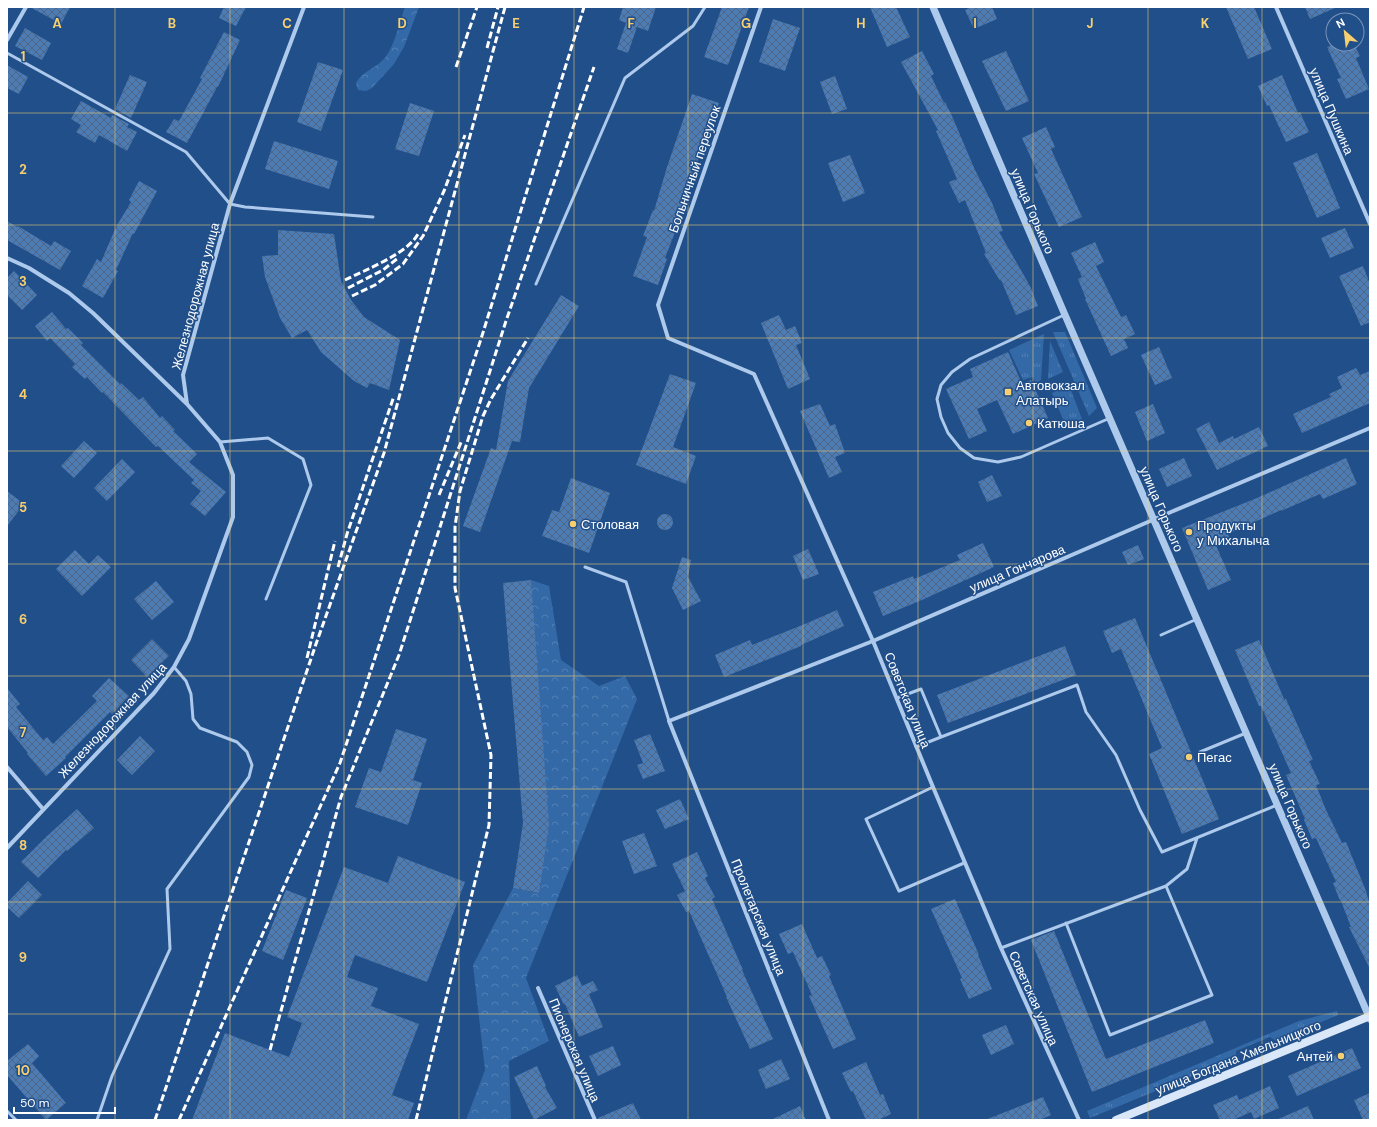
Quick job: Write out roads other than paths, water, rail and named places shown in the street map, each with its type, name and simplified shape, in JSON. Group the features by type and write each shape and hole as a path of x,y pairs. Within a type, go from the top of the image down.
{"main road":[{"name":"улица Богдана Хмельницкого","path":"1116,1120 1370,1017"}],"street":[{"path":"7,40 26,7"},
{"name":"Железнодорожная улица","path":"7,848 154,693 174,668 189,639 233,518 233,475 220,442 187,404 183,375 230,204 304,7"},
{"name":"Больничный переулок","path":"668,338 658,305 761,7"},
{"name":"улица Горького","path":"933,7 1153,520 1370,1017"},
{"name":"улица Пушкина","path":"1276,7 1370,224"},
{"path":"7,258 29,268 69,293 93,313 187,404"},
{"name":"Советская улица","path":"668,338 754,374 873,641 964,863 1001,948 1079,1120"},
{"name":"улица Гончарова","path":"669,721 873,641 1370,428"},
{"name":"Пролетарская улица","path":"669,721 829,1120"},
{"path":"7,766 43,809"},
{"name":"Пионерская улица","path":"538,988 594,1120"}],"lane":[{"path":"536,284 625,78 693,26 705,7"},
{"path":"7,53 186,152 230,204 245,207 373,217"},
{"path":"1065,315 970,359 952,372 941,385 937,399 941,417 948,433 960,448 974,458 998,462 1021,458 1110,418"},
{"path":"220,442 268,438 303,459 311,484 266,599"},
{"path":"585,567 626,582 669,721"},
{"path":"1161,635 1197,620"},
{"path":"96,1120 112,1076 170,949 167,889 249,777 252,765 247,752 237,742 200,728 193,719 191,694 186,681 174,668"},
{"path":"916,747 1077,685 1086,712 1116,755 1140,810 1162,852 1277,805"},
{"path":"896,698 921,689 941,738"},
{"path":"1200,752 1246,732"},
{"path":"933,788 866,819 899,891 964,863"},
{"path":"1001,948 1166,886 1187,869 1196,838"},
{"path":"1066,924 1110,1034 1212,995 1166,886"},
{"path":"7,1111 16,1120"}],"railway":[{"path":"456,67 477,7"},
{"path":"487,48 498,7"},
{"path":"155,1120 316,644 384,453 505,7"},
{"path":"179,1120 340,763 481,339 584,7"},
{"path":"270,1050 341,797 399,655 506,321 594,67"},
{"path":"352,296 375,285 403,264 423,236 444,191 465,135"},
{"path":"345,280 395,255 413,241 418,234"},
{"path":"348,288 383,270 398,258"},
{"path":"416,1120 489,825 491,755 455,588 455,527 460,491 483,416 491,399 528,338"},
{"path":"338,567 347,534 394,396"},
{"path":"439,495 462,440"},
{"path":"307,658 335,541"}],"place":[{"name":"Автовокзал Алатырь","path":"1008,392"},
{"name":"Катюша","path":"1029,423"},
{"name":"Столовая","path":"573,524"},
{"name":"Продукты у Михалыча","path":"1189,532"},
{"name":"Пегас","path":"1189,757"},
{"name":"Антей","path":"1341,1056"}]}
